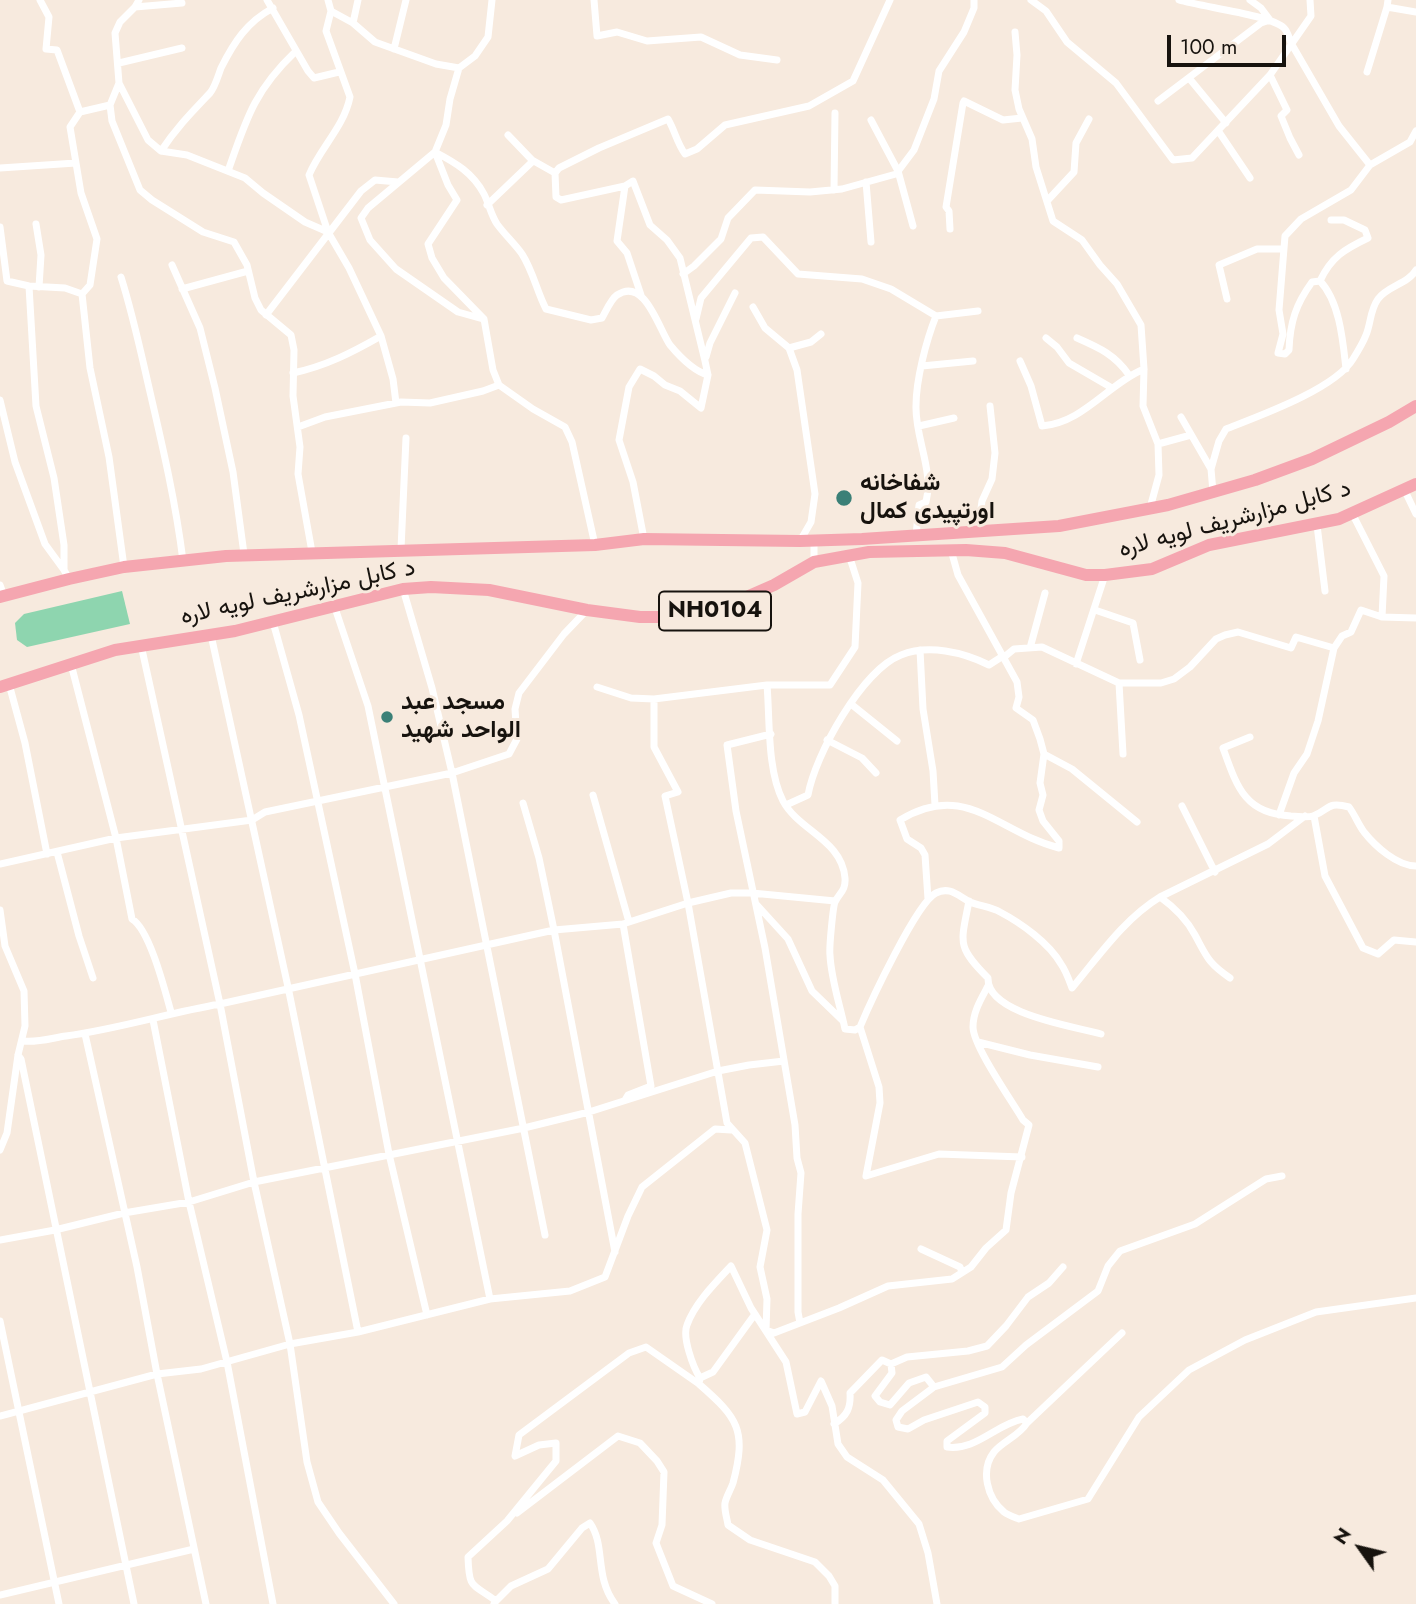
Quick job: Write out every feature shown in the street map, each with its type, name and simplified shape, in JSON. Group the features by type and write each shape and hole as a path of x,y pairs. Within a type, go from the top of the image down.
{"highway":[{"name":"د کابل مزارشریف لویه لاره","path":"1,593 67,574 244,554 594,545 644,540 814,541 1059,526 1150,509 1255,481 1312,459 1416,406"},
{"name":"د کابل مزارشریف لویه لاره","path":"4,685 141,645 211,635 273,622 403,589 431,587 489,590 587,610 640,617 675,618 710,613 774,585 814,562 869,552 951,550 1005,553 1086,575 1152,569 1209,545 1317,525 1352,513 1410,487"}],"street":[{"path":"40,0 49,18 47,50 57,50 80,112"},
{"path":"267,0 295,52 314,78 339,72"},
{"path":"328,0 331,10 327,31 339,72 350,97 347,108 309,175 328,232 349,268 381,336 393,379 396,403"},
{"path":"353,23 358,0"},
{"path":"394,49 407,0"},
{"path":"484,319 458,312 420,287 382,256 370,240 361,218 368,208 435,152 446,125 459,68 475,56 488,37 492,0"},
{"path":"594,0 597,36 617,32 647,41 701,37 740,55 778,60"},
{"path":"644,540 633,482 619,440 633,377 640,369 680,391 701,408 708,375 705,361 680,258 667,240 649,225 634,181 625,186 561,200 556,197 555,173 559,168 599,148 668,119 685,155 697,149 725,125 809,106 832,95 853,81 890,0"},
{"path":"683,274 721,239 728,218 755,190 834,190 895,174 914,150 934,99 939,71 964,33 974,8 974,0"},
{"path":"1031,0 1046,11 1067,42 1116,83 1173,160 1192,158 1219,132 1269,75 1311,16 1310,0"},
{"path":"1179,0 1270,20 1286,29 1291,43 1339,126 1370,165"},
{"path":"1250,0 1261,8 1270,20"},
{"path":"182,3 137,4 120,22 115,33 119,83 110,105 112,121 140,190 203,232 234,242 248,271 255,299 261,310 291,335 293,396 298,426 298,482 312,552"},
{"path":"1367,72 1387,4 1416,12"},
{"path":"162,151 185,118 212,90 240,35 259,16 273,8"},
{"path":"331,10 353,23 375,42 436,64 459,68"},
{"path":"1158,101 1261,23 1270,20"},
{"path":"1016,32 1015,90 1022,118 1032,139 1036,167 1053,221 1082,240 1117,284 1141,325 1143,405 1158,444 1159,475 1150,509"},
{"path":"119,63 182,48"},
{"path":"228,171 248,113 266,84 295,52"},
{"path":"1269,75 1287,110 1281,116 1299,155"},
{"path":"1189,78 1226,123"},
{"path":"119,83 148,140 162,151 187,155 245,178 305,222 328,232"},
{"path":"950,229 949,211 946,207 963,103 1003,120 1022,118"},
{"path":"110,105 80,112 70,127 82,193 97,239 90,285 82,294 90,368 109,457 124,567"},
{"path":"834,190 835,113"},
{"path":"1048,200 1074,172 1076,143 1089,119"},
{"path":"871,120 898,171 913,226"},
{"path":"1320,281 1312,282 1297,301 1289,350 1285,354 1278,353 1283,334 1279,310 1285,236 1301,219 1351,190 1370,165 1410,142 1416,131"},
{"path":"1219,132 1250,178"},
{"path":"508,135 533,160 555,173"},
{"path":"435,152 467,172 486,197 497,224 522,253 546,309 591,320 602,318 616,296 626,292 641,295"},
{"path":"435,152 457,200 428,244 432,258 444,278 484,319 493,370 499,385 565,427 572,442 594,545"},
{"path":"488,205 533,160"},
{"path":"0,168 76,163"},
{"path":"266,315 361,191 375,180 398,182"},
{"path":"866,182 871,242"},
{"path":"625,186 617,241 627,253 641,295 652,309 668,342 691,366 708,375"},
{"path":"1320,281 1331,261 1351,246 1372,238 1365,230 1344,220 1331,220"},
{"path":"36,224 41,255 38,287"},
{"path":"0,227 7,281 29,286 65,288 82,294"},
{"path":"695,320 702,298 715,280 751,238 763,236 797,274 862,279 891,289 936,316 978,311"},
{"path":"1227,299 1219,265 1257,249 1283,249"},
{"path":"172,265 200,328 215,388 233,472 244,554"},
{"path":"1213,492 1211,469 1219,441 1226,429 1289,403 1346,369 1367,334 1372,309 1379,296 1415,274 1416,270"},
{"path":"182,289 248,271"},
{"path":"121,277 135,321 158,425 183,561"},
{"path":"1320,281 1329,291 1343,343 1346,369"},
{"path":"29,286 36,406 54,478 67,574"},
{"path":"705,361 710,343 735,293"},
{"path":"753,307 765,328 789,348 797,370 815,495 811,522 800,541"},
{"path":"916,535 919,505 926,502 928,494 916,406 924,349 936,316"},
{"path":"789,348 811,342 821,334"},
{"path":"293,373 318,368 381,336"},
{"path":"1046,338 1069,363 1112,388"},
{"path":"1077,338 1105,350 1119,361 1129,375"},
{"path":"922,366 973,361"},
{"path":"1020,361 1031,386 1042,426 1068,421 1129,375 1144,369"},
{"path":"298,426 325,416 396,403 429,403 499,385"},
{"path":"0,400 15,462 45,544 67,574"},
{"path":"978,530 982,500 992,479 995,453 990,406"},
{"path":"1181,416 1211,469"},
{"path":"919,426 954,418"},
{"path":"1158,444 1191,435"},
{"path":"401,549 406,438"},
{"path":"1410,487 1416,514"},
{"path":"1352,513 1384,576 1382,617"},
{"path":"1317,525 1325,591"},
{"path":"814,541 814,562"},
{"path":"928,899 925,855 921,848 906,839 901,820 917,810 953,804 974,810 1022,835 1059,848 1059,841 1043,821 1040,810 1044,754 1033,720 1016,708 1019,697 1017,682 962,583 951,550"},
{"path":"597,687 631,698 654,699 767,685 830,685 855,647 858,583 849,555"},
{"path":"1076,664 1084,636 1088,634 1105,575"},
{"path":"403,589 432,688 452,773 545,1235"},
{"path":"1030,648 1045,593"},
{"path":"334,605 368,706 491,1299"},
{"path":"0,864 116,838 251,820 265,812 452,773 509,754 517,739 515,709 519,693 564,634 587,610"},
{"path":"1095,610 1133,623 1140,660"},
{"path":"1279,815 1294,773 1307,754 1318,721 1334,648 1342,636 1351,632 1362,610 1382,617 1416,618"},
{"path":"273,622 299,716 355,974 389,1154 427,1315"},
{"path":"786,805 808,794 827,740 877,671 891,660 920,650 972,656 989,664 1014,649 1042,647 1119,683 1167,683 1190,667 1216,639 1238,632 1291,648 1296,637 1334,648"},
{"path":"211,635 288,987 358,1332"},
{"path":"141,645 220,1004 254,1182 290,1344 307,1462 318,1502 394,1604"},
{"path":"920,650 923,709 933,771 935,805"},
{"path":"71,664 116,838 132,919 139,923 154,957 171,1013"},
{"path":"1119,683 1123,754"},
{"path":"4,685 25,743 47,855"},
{"path":"767,685 774,778 786,805 798,820 819,835 838,854 845,879 842,895 835,901 830,955 845,1029 855,1030 860,1027 897,951 928,899 938,891 953,890 969,901 999,911 1034,935 1060,961 1072,988 1141,908 1268,844 1310,816 1336,804 1349,807 1364,832 1388,855 1409,866 1416,866"},
{"path":"654,699 654,747 678,792 665,796 688,903 727,1123 745,1143 766,1230 760,1267 767,1299 766,1330"},
{"path":"851,704 897,741"},
{"path":"771,734 727,745 736,811 784,1061 795,1125 797,1158 802,1173 798,1228 800,1323"},
{"path":"1250,737 1223,748 1238,786 1251,804 1272,815 1310,816"},
{"path":"827,740 862,758 876,773"},
{"path":"1044,754 1072,769 1138,822"},
{"path":"593,795 626,923 651,1086 628,1094 624,1101"},
{"path":"523,803 539,858 554,930 615,1253"},
{"path":"1182,806 1215,872"},
{"path":"1310,816 1325,876 1363,948 1378,954 1394,940 1416,942"},
{"path":"57,852 93,978"},
{"path":"23,1041 85,1034 152,1020 171,1013 554,930 626,923 688,903 731,893 835,901"},
{"path":"1160,897 1184,918 1204,954 1216,968 1230,978"},
{"path":"766,1330 774,1333 888,1286 951,1279 971,1266 1006,1230 1011,1193 1029,1125 1023,1121 973,1031 974,1015 988,985 988,978 968,958 962,939 969,901"},
{"path":"755,903 788,939 812,991 843,1020"},
{"path":"0,914 2,938 24,991 25,1026 7,1133 0,1150"},
{"path":"988,985 999,1002 1018,1012 1101,1034"},
{"path":"152,1020 188,1202 227,1362 273,1604"},
{"path":"860,1027 879,1087 880,1103 866,1176 939,1154 1022,1157"},
{"path":"85,1034 206,1604"},
{"path":"978,1042 1030,1055 1098,1067"},
{"path":"18,1055 134,1604"},
{"path":"0,1240 188,1202 254,1182 524,1128 589,1112 718,1072 784,1061"},
{"path":"0,1416 157,1374 201,1369 290,1344 358,1332 491,1299 570,1291 590,1284 604,1277 642,1187 715,1129 731,1130"},
{"path":"1027,1423 1023,1419 1014,1421 981,1440 957,1448 947,1447 947,1441 985,1413 985,1407 978,1402 924,1420 908,1429 898,1427 896,1420 902,1411 934,1387 1002,1367 1026,1345 1098,1291 1108,1266 1120,1251 1195,1224 1266,1179 1282,1176"},
{"path":"921,1249 960,1267 962,1272"},
{"path":"700,1381 689,1355 685,1327 704,1296 731,1266 755,1314 786,1362 797,1414 805,1412 821,1381 832,1406 838,1444 847,1457 883,1480 919,1524 928,1553 937,1604"},
{"path":"834,1424 842,1419 851,1406 850,1393 882,1360 891,1364 906,1357 968,1351 988,1346 1028,1297 1049,1283 1063,1267"},
{"path":"1122,1332 1022,1430 995,1450 988,1462 987,1485 1003,1511 1019,1519 1088,1499 1139,1416 1189,1370 1245,1340 1316,1312 1416,1298"},
{"path":"700,1381 713,1372 755,1314"},
{"path":"0,1321 59,1604"},
{"path":"508,1521 556,1461 556,1443 539,1445 515,1456 519,1434 629,1353 646,1347 700,1381 735,1421 740,1436 738,1462 725,1502 728,1525 750,1540 814,1562 835,1586 835,1604"},
{"path":"891,1364 892,1373 876,1396 880,1402 890,1405 909,1383 926,1377 934,1387"},
{"path":"615,1604 609,1596 600,1571 597,1533 590,1522 548,1569 512,1586 495,1603 472,1587 468,1577 468,1557 508,1521 618,1436 640,1443 664,1472 662,1525 656,1543 673,1586 712,1604"},
{"path":"0,1595 194,1549"}],"green space":[{"path":"122,591 130,624 27,647 17,640 15,623 24,614"}],"place":[{"name":"شفاخانه اورتپیدی کمال","path":"844,498"},
{"name":"مسجد عبد الواحد شهید","path":"387,717"}]}
